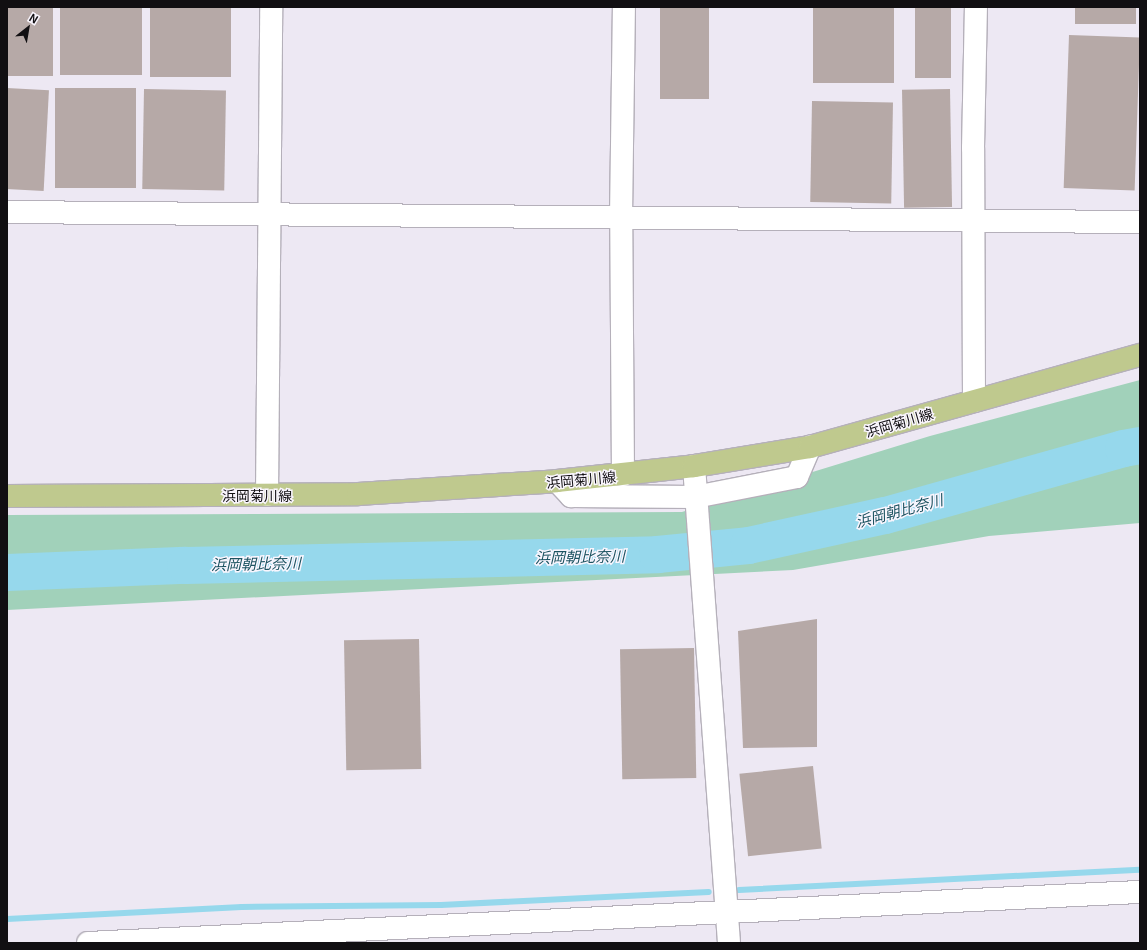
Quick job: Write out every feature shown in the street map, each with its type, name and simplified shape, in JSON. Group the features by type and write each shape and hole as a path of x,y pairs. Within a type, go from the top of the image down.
{"main road":[{"name":"浜岡菊川線","path":"7,496 358,494 557,481 623,475 694,466 810,447 1140,355"}],"street":[{"path":"267,495 271,7"},
{"path":"623,475 621,217 624,7"},
{"path":"974,401 973,218 976,7"},
{"path":"7,212 973,218 1140,222"},
{"path":"557,481 571,496 695,497 797,477 810,447"},
{"path":"694,466 695,497 728,912 729,943"},
{"path":"88,943 1140,892"}],"green space":[{"path":"1140,380 1140,523 989,536 793,570 7,610 7,515 682,512 930,436"}],"building":[{"path":"7,7 53,7 53,76 7,76"},
{"path":"60,7 142,7 142,75 60,75"},
{"path":"150,7 231,7 231,77 150,77"},
{"path":"660,7 709,7 709,99 660,99"},
{"path":"813,7 894,7 894,83 813,83"},
{"path":"915,7 951,7 951,78 915,78"},
{"path":"1075,7 1136,7 1136,24 1075,24"},
{"path":"1069,35 1140,37 1135,190 1064,188"},
{"path":"7,88 49,90 44,191 7,189"},
{"path":"55,88 136,88 136,188 55,188"},
{"path":"144,89 226,90 224,190 142,189"},
{"path":"950,89 952,207 904,208 902,90"},
{"path":"812,101 893,102 891,203 810,202"},
{"path":"817,619 817,747 743,748 738,631"},
{"path":"419,639 421,769 346,770 344,640"},
{"path":"694,648 696,778 622,779 620,649"},
{"path":"813,766 822,849 748,856 739,774"}],"waterway":[{"name":"浜岡朝比奈川","path":"7,572 185,565 657,554 748,545 885,515 1123,448 1140,445"},
{"path":"739,890 1140,870"},
{"path":"7,919 242,907 441,905 709,892"}]}
